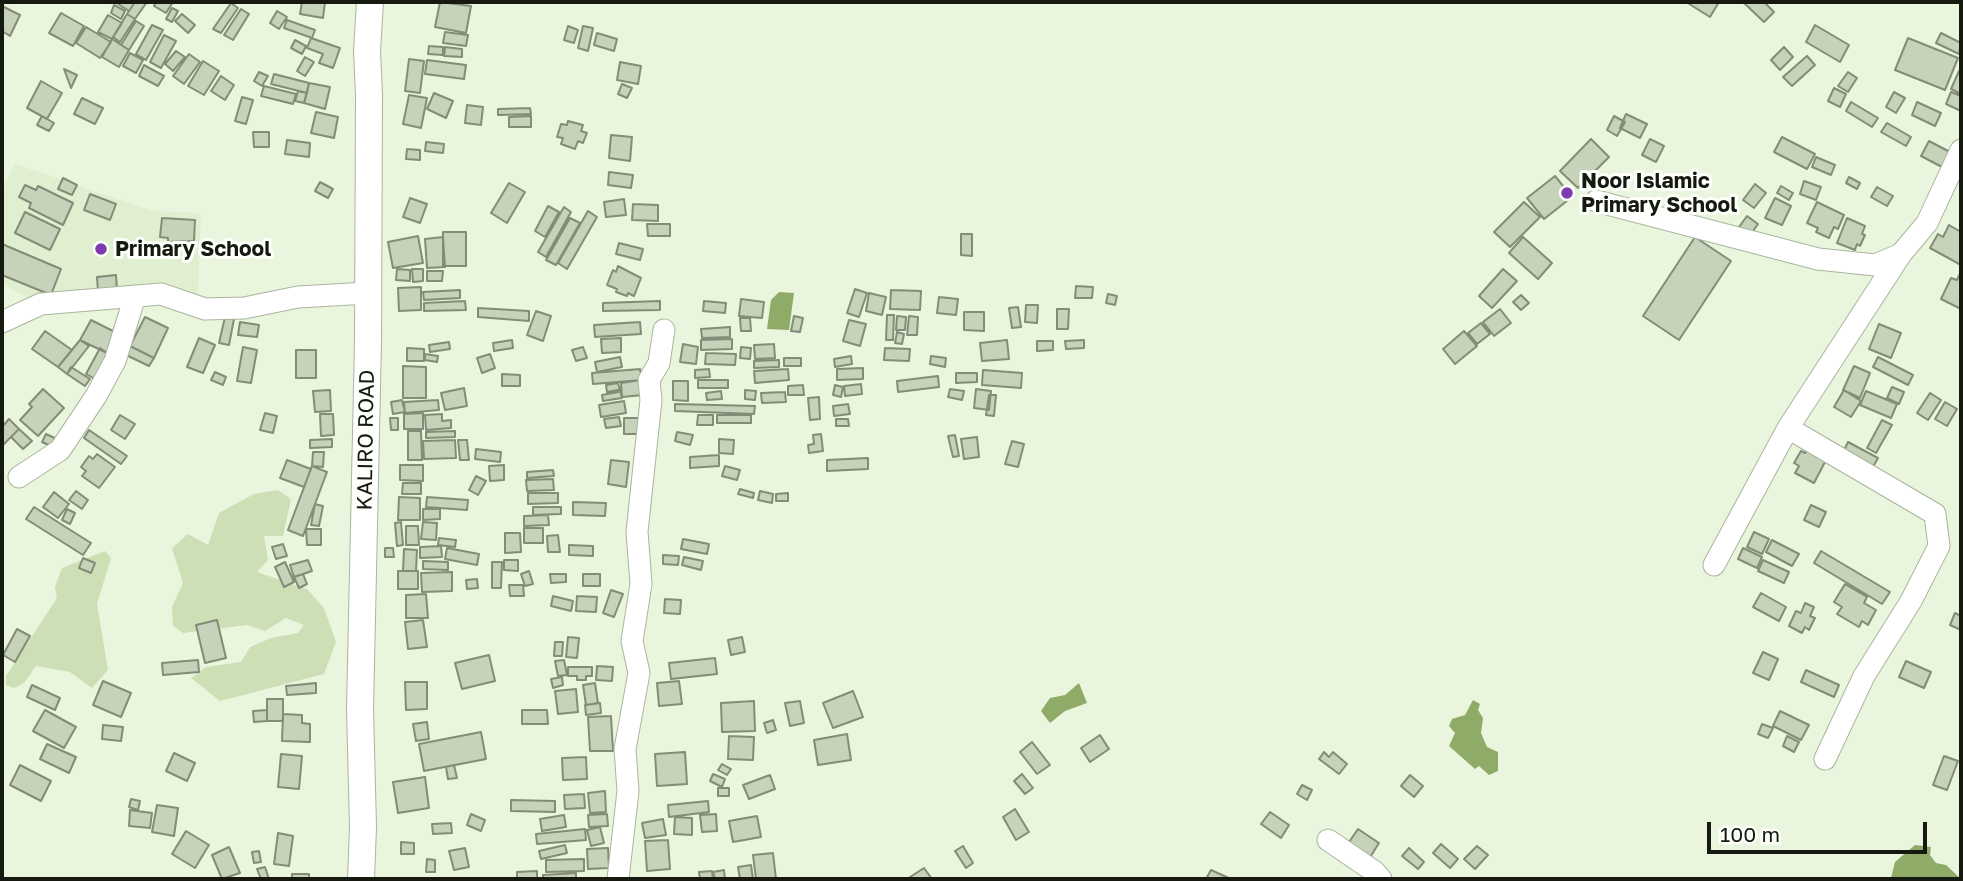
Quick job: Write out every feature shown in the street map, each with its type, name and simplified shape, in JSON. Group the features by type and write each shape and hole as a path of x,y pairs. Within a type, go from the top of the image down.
{"main road":[{"name":"KALIRO ROAD","path":"361,879 363,827 360,709 368,293 370,2"}],"street":[{"path":"1714,565 1788,428 1901,254 1927,223 1961,150"},
{"path":"1596,201 1818,259 1875,265 1901,254"},
{"path":"2,322 41,304 135,296 161,294 205,309 244,308 307,296 368,293"},
{"path":"19,477 61,450 96,396 115,360 135,296"},
{"path":"619,875 628,791 625,748 639,673 632,641 641,584 637,532 650,400 649,380 659,363 664,330"},
{"path":"1788,428 1935,514 1939,546 1911,601 1864,676 1825,759"},
{"path":"1328,841 1375,872 1381,879"}],"shaded area":[{"name":"Primary School","path":"15,164 153,211 201,213 198,294 162,288 30,299 2,284 2,189"},
{"path":"779,292 794,293 789,330 767,329 771,300"},
{"path":"278,490 291,499 283,536 264,536 268,560 257,572 307,589 324,608 336,642 324,674 220,701 191,678 206,667 241,662 250,647 271,638 298,633 304,625 286,618 265,631 247,625 183,633 173,626 172,607 183,583 172,548 188,534 208,545 219,513 254,494"},
{"path":"105,551 111,558 97,604 108,670 92,688 70,672 36,666 24,683 14,688 6,685 6,676 57,598 55,587 62,568"},
{"path":"1079,683 1087,703 1065,711 1050,723 1041,711 1050,698 1065,695"},
{"path":"1473,700 1480,704 1478,710 1483,718 1481,733 1487,747 1498,752 1498,771 1489,775 1479,766 1475,769 1449,746 1455,733 1449,726 1452,719 1465,715"},
{"path":"1915,845 1931,847 1930,855 1936,863 1946,865 1961,879 1891,878 1895,862"}],"building":[{"path":"115,2 135,2 129,11"},
{"path":"135,2 147,2 135,19 127,14"},
{"path":"156,2 173,2 166,13 154,6"},
{"path":"302,2 325,2 323,18 300,14"},
{"path":"440,2 471,6 466,33 435,27"},
{"path":"1686,2 1719,2 1710,17"},
{"path":"1743,2 1764,2 1774,12 1764,22"},
{"path":"231,3 238,8 221,33 213,29"},
{"path":"114,5 125,11 121,19 111,13"},
{"path":"2,6 20,15 10,36 2,31"},
{"path":"172,8 178,11 172,22 166,19"},
{"path":"241,9 249,14 233,40 224,35"},
{"path":"277,11 287,17 279,29 270,23"},
{"path":"61,13 84,26 73,46 49,33"},
{"path":"127,14 135,19 120,42 113,37"},
{"path":"182,14 195,25 188,33 175,21"},
{"path":"108,15 122,23 112,39 98,32"},
{"path":"287,20 315,30 312,38 284,28"},
{"path":"136,21 144,26 129,50 121,45"},
{"path":"152,25 163,30 146,60 136,54"},
{"path":"1815,25 1849,45 1840,62 1806,42"},
{"path":"568,26 578,30 574,43 564,40"},
{"path":"583,26 593,28 588,51 578,48"},
{"path":"86,27 111,42 100,58 76,43"},
{"path":"445,32 468,35 466,46 443,43"},
{"path":"597,33 617,39 614,51 594,45"},
{"path":"1941,33 1961,43 1959,54 1936,43"},
{"path":"164,35 176,41 161,68 150,62"},
{"path":"311,38 340,48 333,68 319,63 323,54 307,48"},
{"path":"1908,38 1958,58 1945,90 1895,70"},
{"path":"112,39 129,50 119,67 102,57"},
{"path":"295,40 306,46 302,54 291,48"},
{"path":"429,46 443,47 443,55 428,54"},
{"path":"445,47 462,49 462,57 444,56"},
{"path":"1784,47 1793,57 1780,70 1771,60"},
{"path":"176,51 185,57 173,71 165,64"},
{"path":"130,53 143,60 136,73 123,66"},
{"path":"189,54 200,62 184,84 173,76"},
{"path":"1807,56 1815,65 1792,86 1783,77"},
{"path":"305,57 314,62 305,76 297,71"},
{"path":"409,59 424,61 420,93 405,91"},
{"path":"427,60 466,65 464,79 425,74"},
{"path":"203,61 219,71 204,95 188,86"},
{"path":"620,62 641,66 638,84 617,80"},
{"path":"144,65 164,76 158,86 139,76"},
{"path":"64,69 77,75 71,88"},
{"path":"1959,71 1961,72 1961,94 1951,89"},
{"path":"259,72 268,76 262,86 254,81"},
{"path":"1848,72 1857,78 1848,92 1838,86"},
{"path":"274,74 309,83 307,93 271,84"},
{"path":"221,76 234,85 225,100 211,91"},
{"path":"41,81 62,93 47,119 27,108"},
{"path":"309,83 330,87 325,109 304,103"},
{"path":"622,84 632,88 627,98 618,94"},
{"path":"264,86 296,94 293,104 261,96"},
{"path":"1834,88 1846,94 1840,107 1828,101"},
{"path":"298,91 307,93 304,103 295,101"},
{"path":"1894,92 1905,98 1896,113 1886,107"},
{"path":"1951,92 1961,96 1961,111 1946,104"},
{"path":"434,93 453,101 446,118 427,109"},
{"path":"409,95 427,98 421,128 403,124"},
{"path":"242,97 253,100 246,124 235,121"},
{"path":"82,98 103,108 95,124 74,114"},
{"path":"1851,102 1878,118 1872,127 1846,111"},
{"path":"1917,102 1941,113 1935,126 1912,115"},
{"path":"467,105 483,107 481,125 465,123"},
{"path":"530,108 531,114 498,115 498,109"},
{"path":"316,112 338,117 334,138 311,133"},
{"path":"1626,114 1647,124 1640,138 1620,128"},
{"path":"42,116 54,123 49,131 37,125"},
{"path":"531,116 531,127 509,127 509,117"},
{"path":"1614,116 1625,122 1617,136 1607,130"},
{"path":"568,121 583,125 581,131 587,133 583,143 578,141 575,149 561,144 563,138 557,137 561,124 567,125"},
{"path":"1887,123 1911,137 1906,146 1881,132"},
{"path":"253,132 269,132 269,147 254,147"},
{"path":"611,135 632,137 630,161 609,158"},
{"path":"1782,137 1815,154 1807,169 1774,152"},
{"path":"1591,139 1609,157 1578,188 1560,171"},
{"path":"1650,139 1664,146 1656,162 1642,155"},
{"path":"287,140 310,143 309,157 285,154"},
{"path":"1929,141 1950,152 1942,167 1921,156"},
{"path":"426,142 444,144 443,153 425,151"},
{"path":"407,149 420,150 420,160 406,159"},
{"path":"1816,157 1835,165 1831,175 1812,167"},
{"path":"609,172 633,175 631,188 608,185"},
{"path":"1555,176 1572,197 1544,219 1527,198"},
{"path":"1849,177 1860,183 1857,189 1846,183"},
{"path":"63,178 77,185 72,195 58,189"},
{"path":"1804,181 1821,187 1816,200 1800,194"},
{"path":"320,182 333,189 328,198 315,191"},
{"path":"509,183 525,192 507,223 491,213"},
{"path":"1755,184 1766,193 1754,208 1743,200"},
{"path":"25,185 36,190 38,186 73,203 63,225 29,208 31,203 19,197"},
{"path":"1781,186 1793,193 1789,200 1777,193"},
{"path":"1877,187 1893,196 1887,206 1871,197"},
{"path":"90,194 116,204 110,220 84,210"},
{"path":"410,198 427,204 420,223 403,217"},
{"path":"1775,198 1791,206 1782,225 1765,218"},
{"path":"624,199 626,215 606,217 604,202"},
{"path":"1524,202 1540,217 1510,247 1494,232"},
{"path":"1817,202 1844,215 1838,229 1834,227 1829,238 1816,232 1818,228 1807,223"},
{"path":"633,204 658,205 658,221 632,220"},
{"path":"548,206 559,212 545,237 535,231"},
{"path":"564,207 571,212 546,257 538,252"},
{"path":"588,211 597,217 567,269 558,263"},
{"path":"25,212 60,229 50,250 15,233"},
{"path":"1747,216 1758,224 1750,235 1739,227"},
{"path":"162,218 195,220 194,241 168,242 168,238 160,237"},
{"path":"570,218 580,223 556,265 546,260"},
{"path":"1847,218 1865,226 1862,234 1865,235 1855,250 1837,243"},
{"path":"647,224 670,224 670,236 648,236"},
{"path":"1949,225 1961,232 1961,265 1930,248 1938,234 1943,237"},
{"path":"443,232 466,232 466,266 443,266"},
{"path":"961,234 972,234 972,256 961,255"},
{"path":"418,236 423,263 393,268 388,242"},
{"path":"443,237 445,267 427,268 425,239"},
{"path":"1523,237 1552,263 1538,279 1509,253"},
{"path":"1695,237 1731,261 1679,340 1643,316"},
{"path":"619,243 643,249 640,260 616,254"},
{"path":"2,244 61,269 51,295 2,275"},
{"path":"618,266 641,278 634,296 616,292 617,289 607,285 613,270 616,272"},
{"path":"397,269 410,270 410,281 396,280"},
{"path":"412,269 423,269 423,281 413,282"},
{"path":"1503,269 1517,281 1492,308 1479,296"},
{"path":"427,271 443,271 442,281 427,281"},
{"path":"1961,271 1961,309 1941,299 1951,278 1957,280"},
{"path":"116,275 117,290 98,292 97,277"},
{"path":"1076,286 1093,287 1092,298 1075,298"},
{"path":"421,287 421,310 399,311 398,288"},
{"path":"855,289 867,293 859,317 847,313"},
{"path":"460,290 460,298 424,300 423,292"},
{"path":"891,290 921,291 920,310 890,309"},
{"path":"869,293 886,297 882,315 866,311"},
{"path":"1108,294 1117,296 1115,305 1106,303"},
{"path":"1521,295 1529,303 1521,310 1513,302"},
{"path":"939,297 958,299 956,315 937,313"},
{"path":"741,299 764,302 762,318 739,316"},
{"path":"465,301 466,310 424,311 424,303"},
{"path":"660,301 660,310 603,311 603,303"},
{"path":"704,301 726,303 725,313 703,311"},
{"path":"1026,305 1038,305 1037,323 1025,322"},
{"path":"1018,307 1021,327 1012,328 1009,308"},
{"path":"478,308 529,311 529,321 478,317"},
{"path":"1057,309 1069,309 1068,329 1057,329"},
{"path":"1500,309 1511,323 1494,336 1483,322"},
{"path":"536,311 551,316 543,341 527,335"},
{"path":"964,312 984,312 984,331 964,330"},
{"path":"887,315 894,315 893,340 886,340"},
{"path":"794,316 803,318 800,332 791,331"},
{"path":"897,316 906,317 905,330 896,330"},
{"path":"909,316 918,317 917,335 907,335"},
{"path":"145,317 168,328 154,358 130,346"},
{"path":"225,317 234,319 229,345 219,343"},
{"path":"740,318 750,318 751,331 741,331"},
{"path":"91,320 119,334 109,354 80,340"},
{"path":"849,320 866,324 860,346 843,341"},
{"path":"240,322 259,325 257,337 238,335"},
{"path":"640,322 641,334 595,337 594,325"},
{"path":"1481,323 1490,334 1477,344 1468,333"},
{"path":"1879,324 1901,333 1891,358 1869,349"},
{"path":"730,327 730,337 702,338 701,329"},
{"path":"45,331 72,350 58,367 32,349"},
{"path":"1464,331 1477,346 1455,364 1443,349"},
{"path":"897,332 904,334 902,344 895,343"},
{"path":"199,338 215,345 203,373 187,367"},
{"path":"621,338 621,352 602,353 601,339"},
{"path":"732,339 732,349 701,350 701,340"},
{"path":"80,340 89,346 67,374 58,367"},
{"path":"512,340 513,348 494,351 493,343"},
{"path":"1007,340 1009,359 982,361 980,343"},
{"path":"1084,340 1084,348 1066,349 1065,341"},
{"path":"1037,341 1053,341 1053,350 1037,351"},
{"path":"449,342 450,349 430,352 429,345"},
{"path":"683,344 698,347 696,364 680,362"},
{"path":"774,344 775,358 755,359 754,345"},
{"path":"130,346 154,358 149,366 126,355"},
{"path":"243,347 257,350 251,383 237,381"},
{"path":"583,347 587,358 576,361 572,350"},
{"path":"741,347 751,348 750,359 740,358"},
{"path":"100,348 109,354 95,379 86,374"},
{"path":"407,348 424,349 424,361 407,361"},
{"path":"885,348 910,349 909,361 884,360"},
{"path":"296,350 316,350 316,378 296,378"},
{"path":"706,353 736,354 735,365 705,364"},
{"path":"425,354 438,356 437,362 425,360"},
{"path":"490,354 495,368 482,373 477,358"},
{"path":"851,356 852,364 835,367 834,359"},
{"path":"931,356 946,358 945,367 930,364"},
{"path":"620,357 622,367 597,372 595,362"},
{"path":"1878,357 1913,375 1908,385 1873,367"},
{"path":"784,358 801,358 801,366 784,366"},
{"path":"779,360 779,367 754,368 754,361"},
{"path":"403,366 426,367 426,398 403,398"},
{"path":"1854,366 1870,373 1860,398 1843,390"},
{"path":"71,367 90,379 85,386 67,374"},
{"path":"863,368 863,379 837,380 837,369"},
{"path":"640,369 642,380 593,384 592,373"},
{"path":"709,369 710,377 695,378 695,370"},
{"path":"788,369 789,380 755,383 754,371"},
{"path":"983,370 1022,373 1021,388 982,385"},
{"path":"215,372 226,377 223,385 211,380"},
{"path":"956,373 977,373 977,382 956,383"},
{"path":"502,374 520,375 520,386 502,386"},
{"path":"938,376 939,387 898,392 897,381"},
{"path":"641,380 643,395 622,397 621,383"},
{"path":"698,380 728,380 728,388 698,388"},
{"path":"673,381 688,381 688,401 673,400"},
{"path":"618,383 622,398 603,401 602,395 618,392 607,392 606,385"},
{"path":"861,384 862,394 845,396 844,386"},
{"path":"803,385 804,395 788,395 788,386"},
{"path":"835,385 843,387 841,397 833,395"},
{"path":"1892,387 1904,392 1899,404 1887,398"},
{"path":"464,388 467,406 445,410 441,393"},
{"path":"43,389 64,408 38,436 20,420 32,407 29,404"},
{"path":"950,389 964,391 962,400 948,397"},
{"path":"976,389 991,391 989,410 974,408"},
{"path":"330,390 331,411 315,412 313,391"},
{"path":"745,390 756,391 755,400 745,399"},
{"path":"1844,390 1861,401 1851,417 1834,407"},
{"path":"721,391 722,399 707,400 706,393"},
{"path":"1866,391 1897,404 1891,418 1860,405"},
{"path":"785,392 786,402 762,403 761,393"},
{"path":"1930,393 1941,400 1928,420 1917,413"},
{"path":"989,395 996,395 994,416 986,415"},
{"path":"819,397 820,419 810,420 808,398"},
{"path":"402,400 405,412 393,414 391,402"},
{"path":"438,400 439,410 405,413 404,402"},
{"path":"624,401 626,413 601,417 599,405"},
{"path":"1945,402 1957,409 1947,426 1935,419"},
{"path":"675,404 755,406 754,414 675,411"},
{"path":"848,404 850,414 834,416 833,406"},
{"path":"265,413 277,416 273,433 260,430"},
{"path":"423,413 423,429 404,429 404,414"},
{"path":"320,414 333,414 334,435 321,436"},
{"path":"442,414 442,421 451,420 451,428 426,430 425,415"},
{"path":"120,415 135,424 125,439 111,430"},
{"path":"698,415 713,415 713,425 697,425"},
{"path":"717,415 751,415 751,423 717,423"},
{"path":"619,417 621,426 606,428 604,419"},
{"path":"390,418 398,418 398,430 391,430"},
{"path":"624,418 639,418 640,434 624,434"},
{"path":"9,419 19,429 2,446 2,427"},
{"path":"836,419 848,419 849,426 836,426"},
{"path":"1882,420 1892,425 1876,453 1867,448"},
{"path":"19,429 32,441 23,449 11,437"},
{"path":"89,430 127,456 121,464 84,438"},
{"path":"408,431 421,431 422,460 408,460"},
{"path":"455,431 455,437 426,438 426,432"},
{"path":"677,432 693,435 690,445 675,441"},
{"path":"46,434 59,440 55,448 42,442"},
{"path":"821,434 823,451 809,453 808,445 814,444 813,435"},
{"path":"955,435 959,456 953,457 948,436"},
{"path":"977,437 979,457 964,459 961,439"},
{"path":"332,439 332,447 310,448 310,440"},
{"path":"719,439 734,440 733,454 719,453"},
{"path":"455,440 456,458 424,459 423,441"},
{"path":"458,440 467,440 469,460 460,460"},
{"path":"1012,441 1024,444 1018,467 1005,464"},
{"path":"1848,442 1878,458 1870,472 1841,457"},
{"path":"1808,448 1827,458 1814,483 1795,473 1799,466 1794,463 1801,451 1805,453"},
{"path":"476,449 501,452 500,462 475,459"},
{"path":"313,452 324,452 323,467 312,466"},
{"path":"97,454 115,467 99,488 82,476 86,471 81,467 89,456 93,459"},
{"path":"719,455 719,466 690,468 690,457"},
{"path":"868,458 868,469 827,471 827,460"},
{"path":"287,460 311,469 304,487 280,478"},
{"path":"611,460 629,462 626,487 608,484"},
{"path":"400,465 423,465 423,481 400,480"},
{"path":"504,465 504,480 490,481 489,466"},
{"path":"312,466 327,472 303,536 288,530"},
{"path":"725,466 740,470 737,480 722,476"},
{"path":"553,470 554,476 527,478 527,472"},
{"path":"476,476 486,481 478,495 469,490"},
{"path":"553,479 554,490 527,491 526,480"},
{"path":"403,483 421,483 421,494 402,494"},
{"path":"740,489 754,493 753,498 738,494"},
{"path":"76,491 88,500 82,509 69,500"},
{"path":"760,491 773,494 772,503 758,500"},
{"path":"54,492 69,504 58,518 43,507"},
{"path":"528,493 558,493 558,503 528,504"},
{"path":"788,493 788,501 776,501 776,494"},
{"path":"399,497 420,498 420,520 398,520"},
{"path":"427,497 468,500 467,510 426,507"},
{"path":"573,502 606,503 605,516 573,515"},
{"path":"315,504 323,506 319,526 311,525"},
{"path":"1811,505 1826,512 1819,527 1804,520"},
{"path":"34,507 91,543 83,555 26,519"},
{"path":"533,507 561,507 561,514 533,515"},
{"path":"67,509 75,513 70,524 62,520"},
{"path":"423,509 440,509 440,519 423,520"},
{"path":"548,515 549,525 524,526 524,516"},
{"path":"401,522 403,545 397,546 395,523"},
{"path":"423,522 437,523 436,540 421,539"},
{"path":"406,526 418,526 419,545 406,545"},
{"path":"524,528 543,528 543,543 524,543"},
{"path":"306,529 321,529 321,545 307,545"},
{"path":"1754,532 1769,539 1762,554 1747,547"},
{"path":"505,533 520,533 521,552 505,553"},
{"path":"558,535 560,552 548,552 547,536"},
{"path":"439,538 456,540 455,547 438,545"},
{"path":"683,539 709,544 707,554 681,549"},
{"path":"1772,540 1799,554 1792,566 1766,552"},
{"path":"283,544 287,556 276,559 272,547"},
{"path":"569,545 593,546 593,556 569,555"},
{"path":"441,546 442,557 420,558 420,547"},
{"path":"385,548 393,548 394,557 385,557"},
{"path":"447,548 479,554 477,565 445,559"},
{"path":"1743,548 1762,557 1757,568 1738,559"},
{"path":"404,549 417,550 416,571 403,571"},
{"path":"1821,551 1890,592 1882,604 1814,563"},
{"path":"663,555 679,556 678,565 663,564"},
{"path":"684,557 703,561 701,570 682,565"},
{"path":"83,558 95,563 91,573 79,568"},
{"path":"308,560 312,571 294,577 290,565"},
{"path":"504,560 518,560 518,571 504,570"},
{"path":"1763,560 1789,572 1784,583 1758,571"},
{"path":"423,561 448,562 448,570 423,569"},
{"path":"285,562 294,582 284,587 275,567"},
{"path":"492,562 502,562 501,588 492,588"},
{"path":"398,571 418,571 418,589 398,589"},
{"path":"529,571 533,584 525,586 521,574"},
{"path":"452,572 452,591 422,592 421,573"},
{"path":"303,574 307,584 299,588 294,577"},
{"path":"550,574 566,574 566,582 551,583"},
{"path":"583,574 600,574 600,586 583,586"},
{"path":"477,579 478,588 467,589 466,580"},
{"path":"1845,584 1867,597 1864,603 1876,610 1868,625 1862,621 1859,627 1837,614 1842,607 1834,602"},
{"path":"509,585 523,585 524,596 510,596"},
{"path":"611,590 623,594 614,617 603,613"},
{"path":"1761,593 1786,607 1779,621 1753,607"},
{"path":"426,594 428,618 406,618 406,595"},
{"path":"553,596 573,601 571,611 551,606"},
{"path":"577,596 597,597 596,612 576,611"},
{"path":"665,599 681,600 680,614 664,613"},
{"path":"1805,603 1814,607 1810,616 1815,618 1809,630 1805,627 1802,633 1789,626 1796,611 1801,613"},
{"path":"1955,613 1961,616 1961,630 1950,625"},
{"path":"217,620 226,658 205,663 196,625"},
{"path":"423,620 427,647 408,649 405,622"},
{"path":"17,629 30,636 15,662 3,655"},
{"path":"568,637 579,638 577,658 566,657"},
{"path":"742,637 745,652 731,655 728,640"},
{"path":"555,642 563,642 562,656 554,656"},
{"path":"1763,652 1778,659 1769,680 1753,673"},
{"path":"489,655 495,681 462,689 455,663"},
{"path":"715,658 717,674 671,679 669,663"},
{"path":"198,660 199,672 163,675 162,663"},
{"path":"564,660 567,675 558,676 555,661"},
{"path":"1906,661 1931,672 1924,688 1899,677"},
{"path":"597,666 613,667 612,681 596,680"},
{"path":"568,667 592,667 592,676 586,676 586,680 577,680 577,676 568,676"},
{"path":"1806,670 1839,685 1834,697 1801,682"},
{"path":"562,677 563,685 553,688 551,679"},
{"path":"103,681 131,693 121,717 93,705"},
{"path":"679,681 682,704 659,706 657,683"},
{"path":"405,682 427,682 427,709 406,710"},
{"path":"316,683 316,693 287,695 286,686"},
{"path":"595,683 598,703 586,705 583,685"},
{"path":"32,685 60,698 55,710 27,697"},
{"path":"576,689 578,712 558,714 555,691"},
{"path":"853,691 863,717 833,728 823,703"},
{"path":"267,699 283,699 283,721 267,721"},
{"path":"754,701 755,731 722,732 721,703"},
{"path":"800,701 804,723 790,726 785,703"},
{"path":"600,703 601,713 586,715 585,705"},
{"path":"45,710 76,727 64,748 33,731"},
{"path":"267,710 267,721 254,722 253,711"},
{"path":"522,710 547,710 548,724 522,724"},
{"path":"1780,711 1809,725 1801,740 1773,726"},
{"path":"283,714 302,715 302,723 310,724 310,742 282,741"},
{"path":"611,716 613,751 590,751 588,717"},
{"path":"773,720 776,730 767,733 764,723"},
{"path":"427,722 429,739 416,741 413,724"},
{"path":"1762,724 1773,728 1768,738 1758,734"},
{"path":"103,725 123,727 121,741 102,739"},
{"path":"481,732 486,759 424,771 419,744"},
{"path":"847,734 851,760 818,765 814,740"},
{"path":"1100,735 1109,749 1090,762 1081,748"},
{"path":"729,736 754,737 753,760 728,759"},
{"path":"1787,736 1799,742 1794,752 1783,746"},
{"path":"1032,742 1050,765 1037,774 1020,752"},
{"path":"47,744 76,757 69,773 40,759"},
{"path":"685,752 687,784 657,786 655,754"},
{"path":"1324,752 1329,757 1333,752 1347,764 1339,774 1319,759"},
{"path":"174,753 195,763 187,781 166,771"},
{"path":"281,754 302,756 299,789 278,787"},
{"path":"1944,756 1958,761 1947,790 1933,785"},
{"path":"586,757 587,779 563,780 562,758"},
{"path":"722,764 731,769 727,775 718,770"},
{"path":"20,765 51,781 41,801 10,785"},
{"path":"454,765 457,778 448,779 446,767"},
{"path":"713,774 725,779 722,787 710,781"},
{"path":"1022,774 1033,788 1025,794 1014,781"},
{"path":"770,775 775,789 749,799 743,785"},
{"path":"1410,775 1423,786 1414,797 1401,786"},
{"path":"425,777 429,808 398,813 393,782"},
{"path":"1302,785 1312,790 1307,800 1297,794"},
{"path":"718,788 729,788 729,796 718,796"},
{"path":"605,791 606,812 590,813 588,793"},
{"path":"584,794 585,808 565,809 564,795"},
{"path":"131,799 140,801 138,810 129,807"},
{"path":"511,800 555,801 555,812 511,811"},
{"path":"708,801 709,812 669,817 668,805"},
{"path":"157,805 178,808 174,836 152,832"},
{"path":"1015,809 1029,832 1016,840 1003,817"},
{"path":"130,810 152,813 150,828 129,826"},
{"path":"1270,812 1289,825 1281,838 1261,824"},
{"path":"471,814 485,820 481,831 467,825"},
{"path":"607,814 608,826 589,827 588,815"},
{"path":"716,814 717,831 702,832 700,815"},
{"path":"564,815 566,827 542,831 540,819"},
{"path":"757,816 761,837 733,842 729,821"},
{"path":"675,817 692,818 692,835 674,834"},
{"path":"663,819 666,835 645,838 642,823"},
{"path":"451,823 452,833 433,834 432,824"},
{"path":"600,827 604,843 591,846 587,830"},
{"path":"585,829 586,840 537,844 536,834"},
{"path":"1358,829 1379,843 1369,859 1347,845"},
{"path":"186,831 209,845 195,868 172,854"},
{"path":"278,833 293,836 289,866 274,864"},
{"path":"668,840 670,869 647,871 645,841"},
{"path":"401,842 414,843 414,854 401,854"},
{"path":"1441,844 1458,859 1450,868 1433,853"},
{"path":"565,845 567,853 541,859 539,851"},
{"path":"963,846 973,863 966,868 955,851"},
{"path":"1477,846 1488,855 1475,869 1464,859"},
{"path":"229,847 240,873 222,879 212,855"},
{"path":"465,848 469,867 454,870 449,851"},
{"path":"608,848 609,868 588,869 587,849"},
{"path":"1409,848 1424,862 1418,869 1402,856"},
{"path":"259,851 261,862 254,863 252,852"},
{"path":"773,853 776,879 756,879 753,855"},
{"path":"427,859 435,860 435,872 426,872"},
{"path":"584,859 584,871 546,872 546,860"},
{"path":"751,865 753,879 740,879 738,867"},
{"path":"265,867 269,879 261,879 257,869"},
{"path":"924,868 932,879 907,879"},
{"path":"724,870 725,879 715,879 713,872"},
{"path":"1211,870 1231,879 1206,879"},
{"path":"537,871 537,879 517,879 517,872"},
{"path":"712,871 713,879 700,879 699,872"},
{"path":"576,873 576,879 543,879 543,875"},
{"path":"292,874 309,874 309,879 292,879"}],"place":[{"name":"Noor Islamic Primary School","path":"1567,193"},
{"name":"Primary School","path":"101,249"}]}
